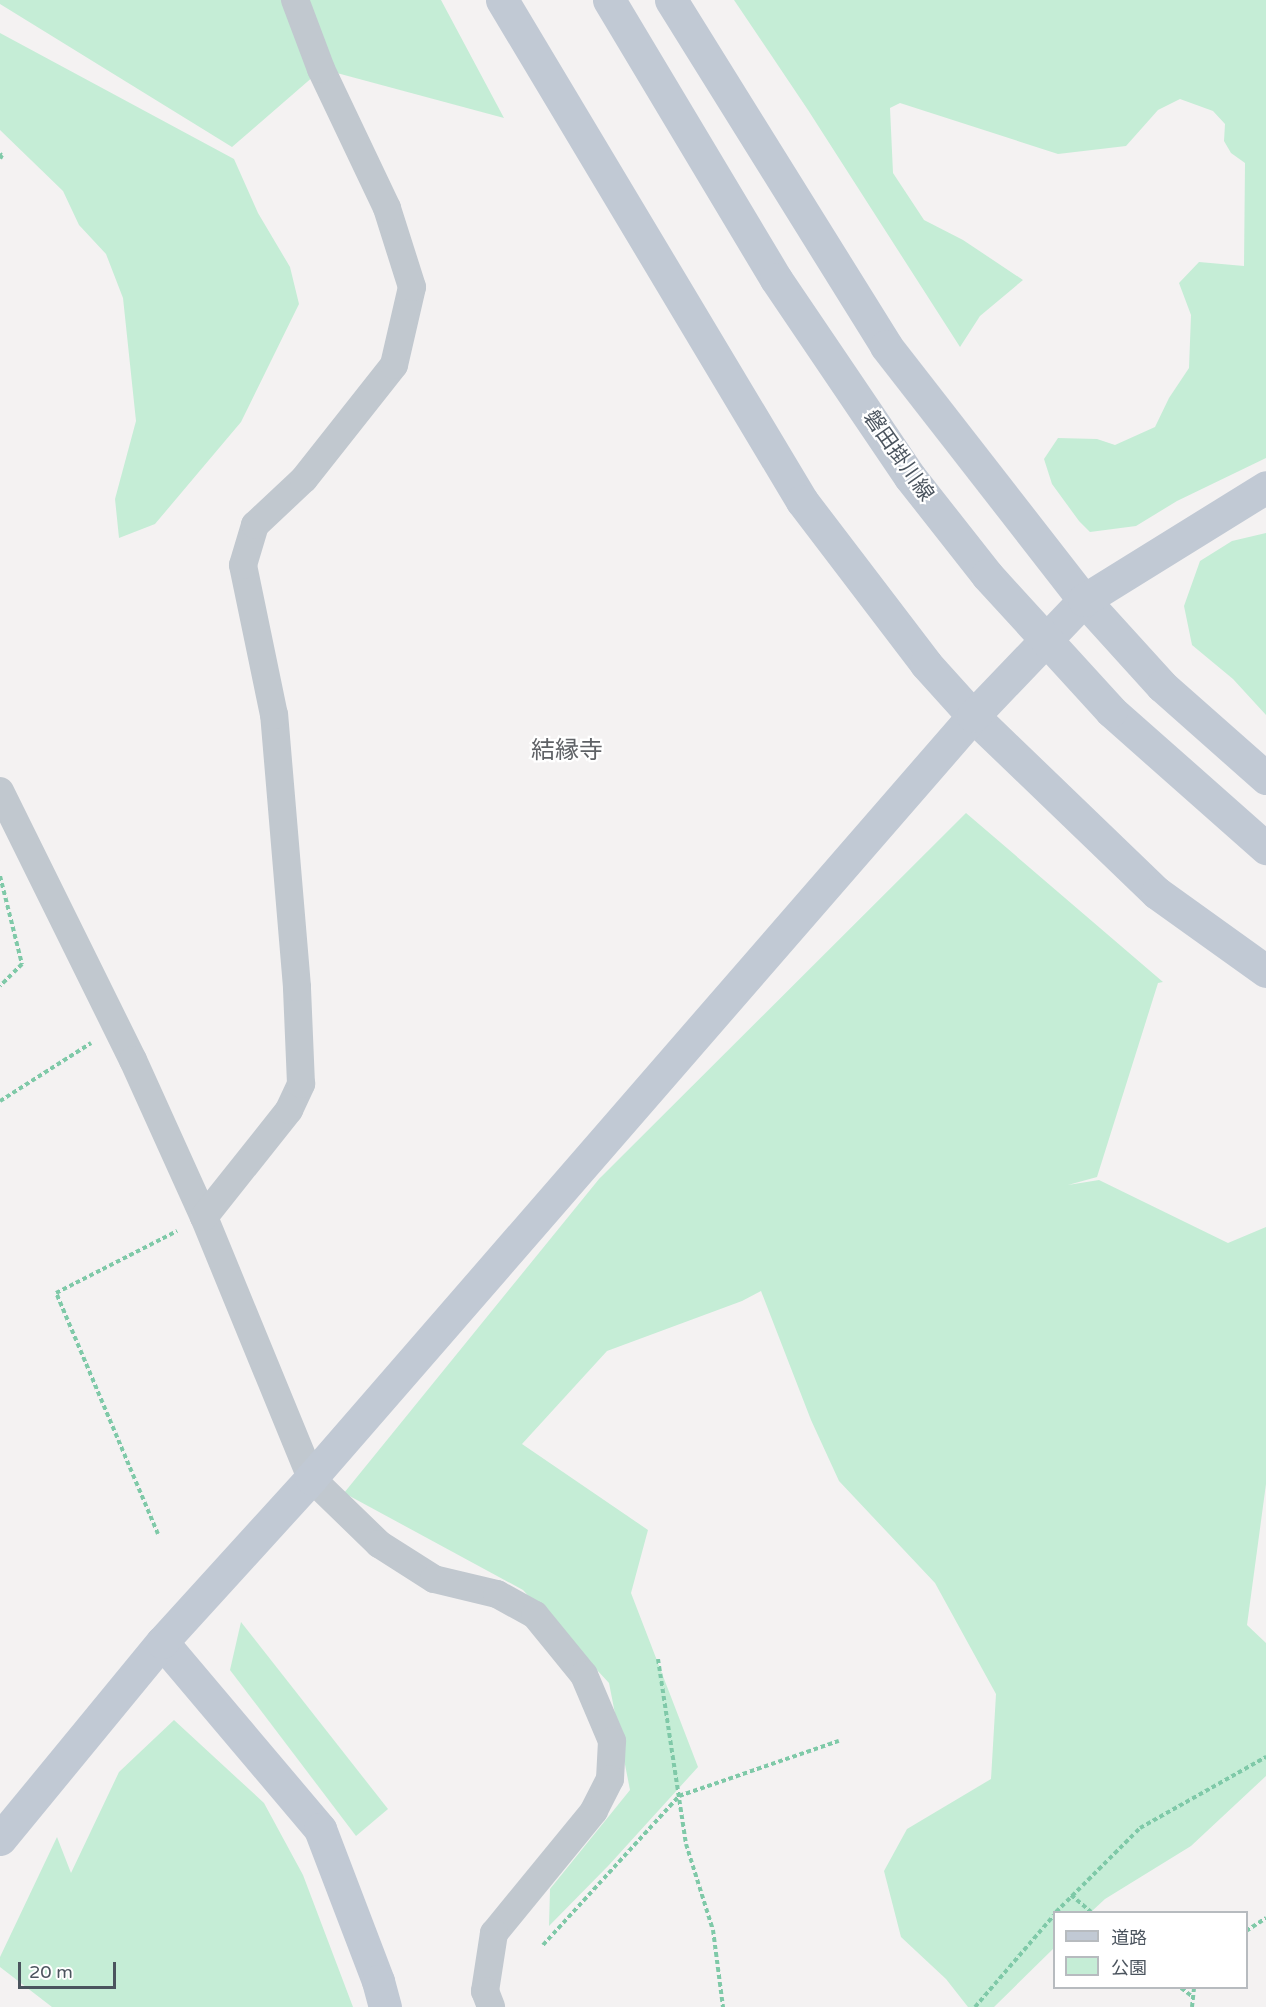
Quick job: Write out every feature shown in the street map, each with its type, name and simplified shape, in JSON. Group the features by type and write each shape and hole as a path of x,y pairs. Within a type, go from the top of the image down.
{"main road":[{"path":"502,0 802,501 926,664 973,716 1157,893 1266,971"},
{"name":"磐田掛川線","path":"609,0 776,279 910,477 987,574 1111,711 1266,848"},
{"path":"671,0 886,346 1084,600 1162,686 1266,778"},
{"path":"0,1839 162,1642 311,1479 973,716 1084,600 1266,487"},
{"path":"162,1642 320,1829 378,1981 385,2007"}],"street":[{"path":"204,1218 289,1110 301,1084 297,987 274,715 243,565 255,525 304,479 394,364 412,287 387,208 321,69 295,0"},
{"path":"0,791 117,1027 204,1218 311,1479 379,1544 434,1579 497,1594 535,1615 584,1675 612,1741 610,1779 594,1811 494,1933 485,1990 491,2007"}],"path":[{"path":"0,153 2,155 0,159"},
{"path":"0,876 22,964 0,986"},
{"path":"0,1101 117,1027"},
{"path":"158,1534 56,1293 204,1218"},
{"path":"658,1659 686,1844 712,1930 723,2007"},
{"path":"543,1946 679,1796 839,1742"},
{"path":"1058,1911 1140,1828 1266,1757"},
{"path":"1071,1895 1090,1911"},
{"path":"975,2007 1053,1916"},
{"path":"1248,1930 1266,1918"},
{"path":"1182,1989 1193,1997"},
{"path":"1192,2007 1194,1989"}],"green space":[{"path":"0,0 441,0 504,118 322,69 232,147 0,4"},
{"path":"734,0 1266,0 1266,458 1177,501 1136,526 1090,532 1052,484 1044,459 1058,438 1097,439 1115,445 1155,427 1169,398 1189,368 1191,315 1179,283 1199,262 1244,266 1245,163 1231,153 1224,141 1225,124 1213,111 1180,99 1158,110 1126,146 1058,154 900,103 890,108 893,173 924,220 963,240 1023,280 980,316 960,347 808,110"},
{"path":"0,33 234,159 258,213 290,267 299,304 241,422 155,524 119,538 115,499 136,421 123,298 106,254 79,225 63,191 0,130"},
{"path":"1266,533 1266,715 1233,679 1192,645 1184,606 1200,561 1232,541"},
{"path":"966,813 1163,982 1158,983 1097,1177 1068,1185 1099,1180 1228,1243 1266,1227 1266,1484 1247,1625 1266,1643 1266,1776 1191,1846 1105,1899 1092,1911 1053,1911 1053,1949 994,2007 968,2007 946,1979 901,1937 884,1871 907,1829 991,1779 996,1694 935,1583 839,1481 811,1420 761,1291 742,1301 607,1351 522,1444 648,1530 631,1593 698,1767 609,1865 549,1926 550,1889 630,1790 609,1683 523,1590 344,1493 599,1179"},
{"path":"241,1622 388,1809 356,1836 230,1670"},
{"path":"174,1720 264,1803 303,1875 353,2007 52,2007 0,1967 0,1957 57,1837 71,1873 119,1772"}],"district":[{"name":"結縁寺","path":"567,751"}]}
